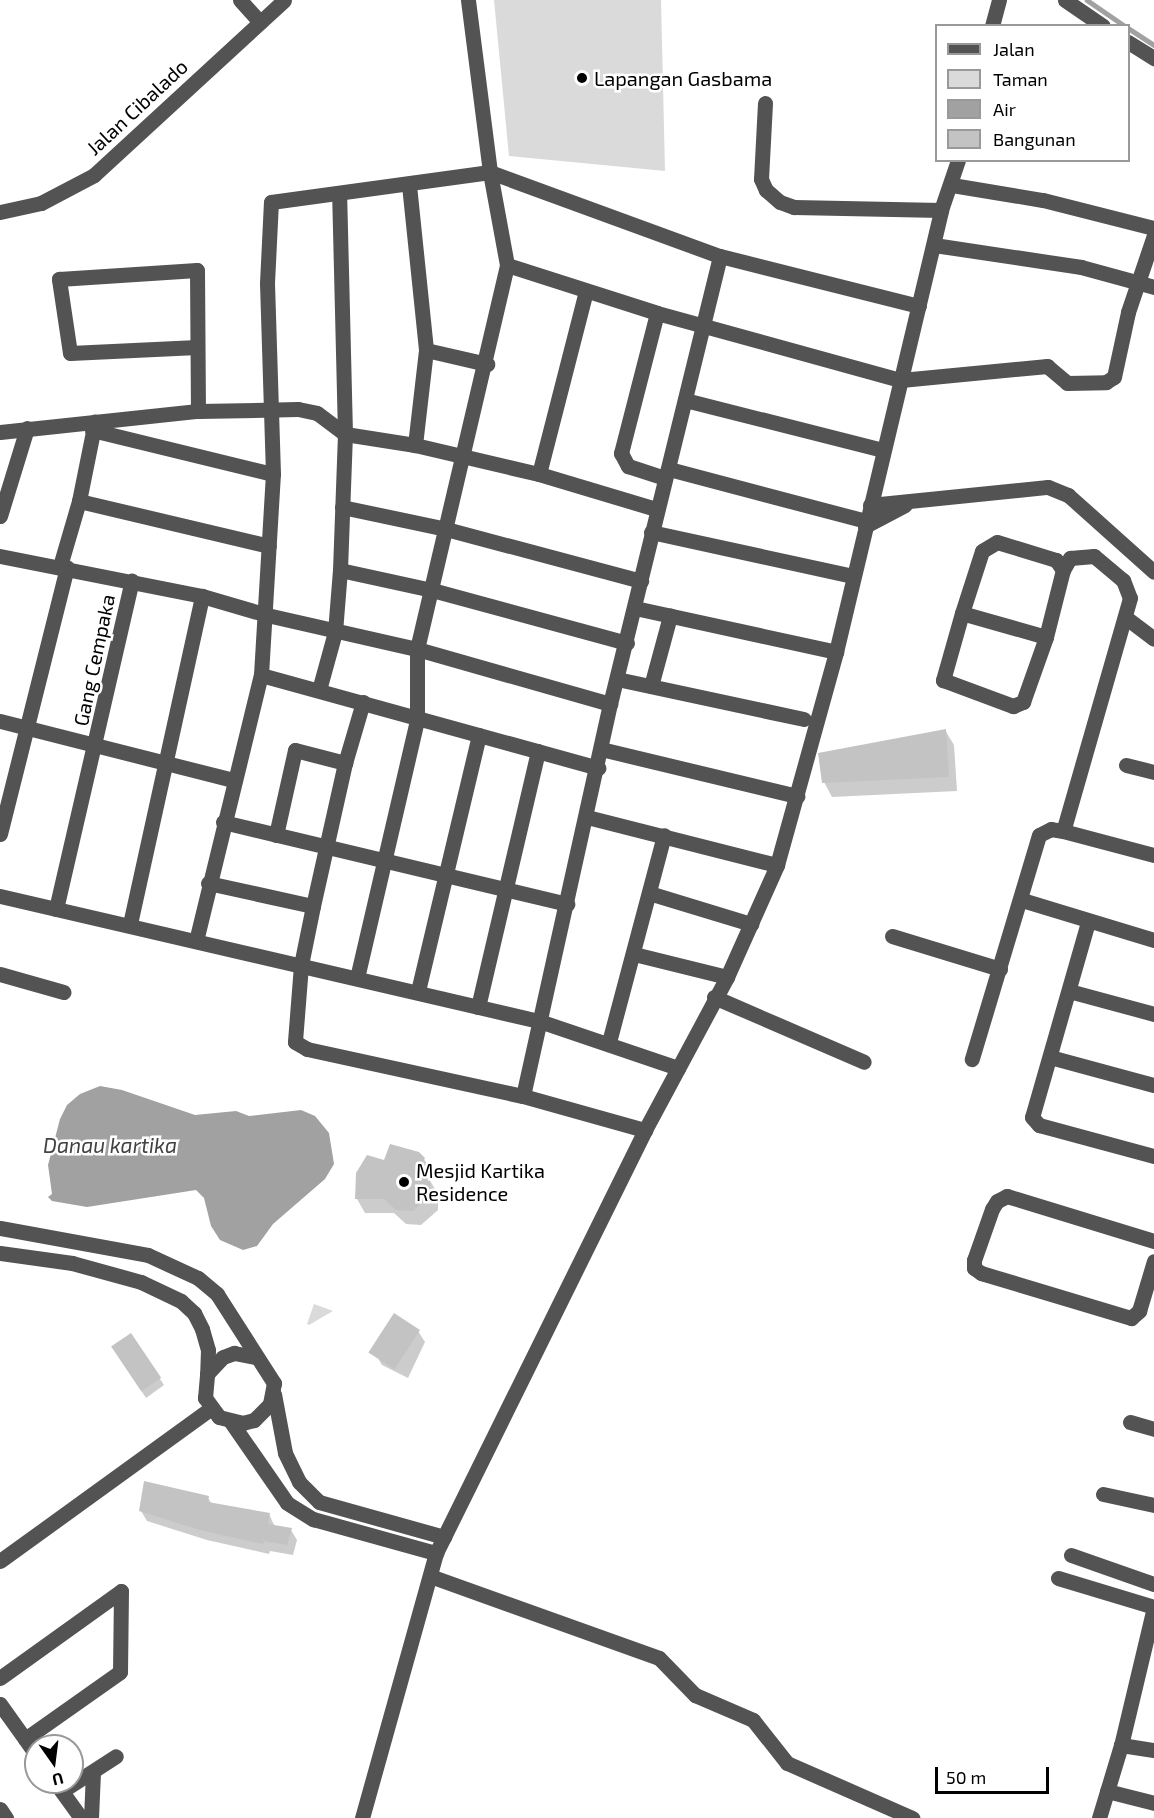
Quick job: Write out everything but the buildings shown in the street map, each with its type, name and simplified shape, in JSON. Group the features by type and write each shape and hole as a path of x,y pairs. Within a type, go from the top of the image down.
{"street":[{"path":"240,0 260,22"},
{"name":"Jalan Cibalado","path":"0,212 41,203 94,175 284,0"},
{"path":"357,978 417,720 417,649 446,529 460,457 487,364 507,265 490,172 468,0"},
{"path":"993,24 999,0"},
{"path":"1065,0 1100,24"},
{"path":"1130,43 1154,58"},
{"path":"765,103 761,179 780,202 794,207 941,210"},
{"path":"362,1818 409,1637 436,1553 645,1130 726,977 777,865 836,652 852,576 941,210 952,184 958,162"},
{"path":"196,941 233,780 261,675 267,615 273,474 267,283 271,202 339,195 490,172 720,256 919,306"},
{"path":"952,184 1043,200 1154,228"},
{"path":"409,185 426,350 416,445"},
{"path":"319,690 335,632 340,570 345,434 339,195"},
{"path":"507,265 657,313 901,380 1047,366 1067,383 1111,381 1137,280 1154,235"},
{"path":"934,245 1137,280 1154,287"},
{"path":"524,1096 539,1021 598,768 610,704 627,643 656,509 667,474 720,256"},
{"path":"197,347 70,353 59,279 197,270 198,411"},
{"path":"539,474 586,291"},
{"path":"657,313 621,453 628,466 866,524 911,502"},
{"path":"426,350 487,364"},
{"path":"685,400 882,450"},
{"path":"0,432 27,428 94,425 198,411 270,409 318,413 345,434 416,445 539,474 656,509"},
{"path":"94,425 273,474"},
{"path":"0,834 80,501 94,425"},
{"path":"0,516 27,428"},
{"path":"870,505 1048,487 1068,495 1154,572"},
{"path":"80,501 269,546"},
{"path":"342,507 446,529 641,581"},
{"path":"651,532 852,576"},
{"path":"1063,570 1056,560 1045,556 997,542 988,545 982,551 943,680 1014,705 1028,697 1063,570 1070,558 1094,556 1128,589 1125,617 1063,831"},
{"path":"0,556 202,596 335,632 417,649 610,704"},
{"path":"340,570 432,590 627,643"},
{"name":"Gang Cempaka","path":"56,909 97,747 132,581"},
{"path":"130,924 202,596"},
{"path":"635,608 836,652"},
{"path":"962,613 1046,637"},
{"path":"651,686 670,616"},
{"path":"1125,617 1154,639"},
{"path":"261,675 363,702 417,720 598,768"},
{"path":"617,679 804,719"},
{"path":"363,702 345,763 302,965 295,1035 300,1046 524,1096 645,1130"},
{"path":"0,721 233,780"},
{"path":"418,991 442,875 479,735"},
{"path":"601,749 797,796"},
{"path":"276,835 295,750 345,763"},
{"path":"478,1007 538,751"},
{"path":"1126,765 1154,772"},
{"path":"587,817 777,865"},
{"path":"223,822 567,904"},
{"path":"972,1059 1022,900 1039,835 1051,829 1063,831 1154,855"},
{"path":"609,1042 664,835"},
{"path":"208,883 313,906"},
{"path":"649,893 752,924"},
{"path":"0,896 130,924 539,1021 609,1042 678,1068"},
{"path":"1022,900 1088,922 1154,940"},
{"path":"1088,922 1050,1057 1033,1108 1035,1123 1154,1156"},
{"path":"892,936 1000,969"},
{"path":"634,954 726,977"},
{"path":"0,974 63,992"},
{"path":"1069,991 1154,1014"},
{"path":"714,997 864,1062"},
{"path":"1050,1057 1154,1085"},
{"path":"1154,1241 1007,1196 997,1201 992,1209 974,1260 974,1269 981,1274 1122,1318 1137,1314 1154,1261"},
{"path":"0,1228 148,1255 198,1278 232,1314 255,1357 271,1372 285,1453 298,1482 319,1502 444,1538"},
{"path":"0,1253 72,1263 141,1282 181,1300 194,1313 202,1329 208,1350 204,1386 210,1409 231,1422 287,1503 313,1519 436,1553"},
{"path":"207,1374 223,1357 234,1353 255,1357"},
{"path":"231,1422 254,1419 263,1413 274,1394"},
{"path":"0,1562 210,1409"},
{"path":"1130,1422 1154,1430"},
{"path":"1103,1494 1154,1506"},
{"path":"1071,1555 1154,1584"},
{"path":"430,1576 659,1658 694,1695 753,1720 787,1764 912,1818"},
{"path":"1059,1578 1154,1607 1121,1745 1099,1818"},
{"path":"0,1678 121,1591 120,1672 32,1734"},
{"path":"0,1704 24,1738"},
{"path":"1121,1745 1154,1750"},
{"path":"84,1776 116,1756"},
{"path":"91,1818 93,1772"},
{"path":"1107,1791 1154,1803"},
{"path":"64,1794 81,1818"},
{"path":"0,1809 6,1818"}],"green space":[{"name":"Lapangan Gasbama","path":"494,0 661,0 665,171 509,156"},
{"path":"314,1304 333,1311 309,1325 307,1324"}],"water":[{"name":"Danau kartika","path":"100,1086 122,1090 195,1115 236,1111 249,1116 301,1110 315,1116 329,1133 334,1164 325,1179 273,1224 257,1246 243,1250 220,1240 211,1226 204,1198 196,1190 87,1207 52,1201 48,1197 52,1194 48,1165 60,1119 67,1105 80,1094"}],"waterway":[{"path":"1087,0 1122,24"},
{"path":"1130,29 1154,45"}],"place":[{"name":"Lapangan Gasbama","path":"582,78"},
{"name":"Mesjid Kartika Residence","path":"404,1182"}]}
